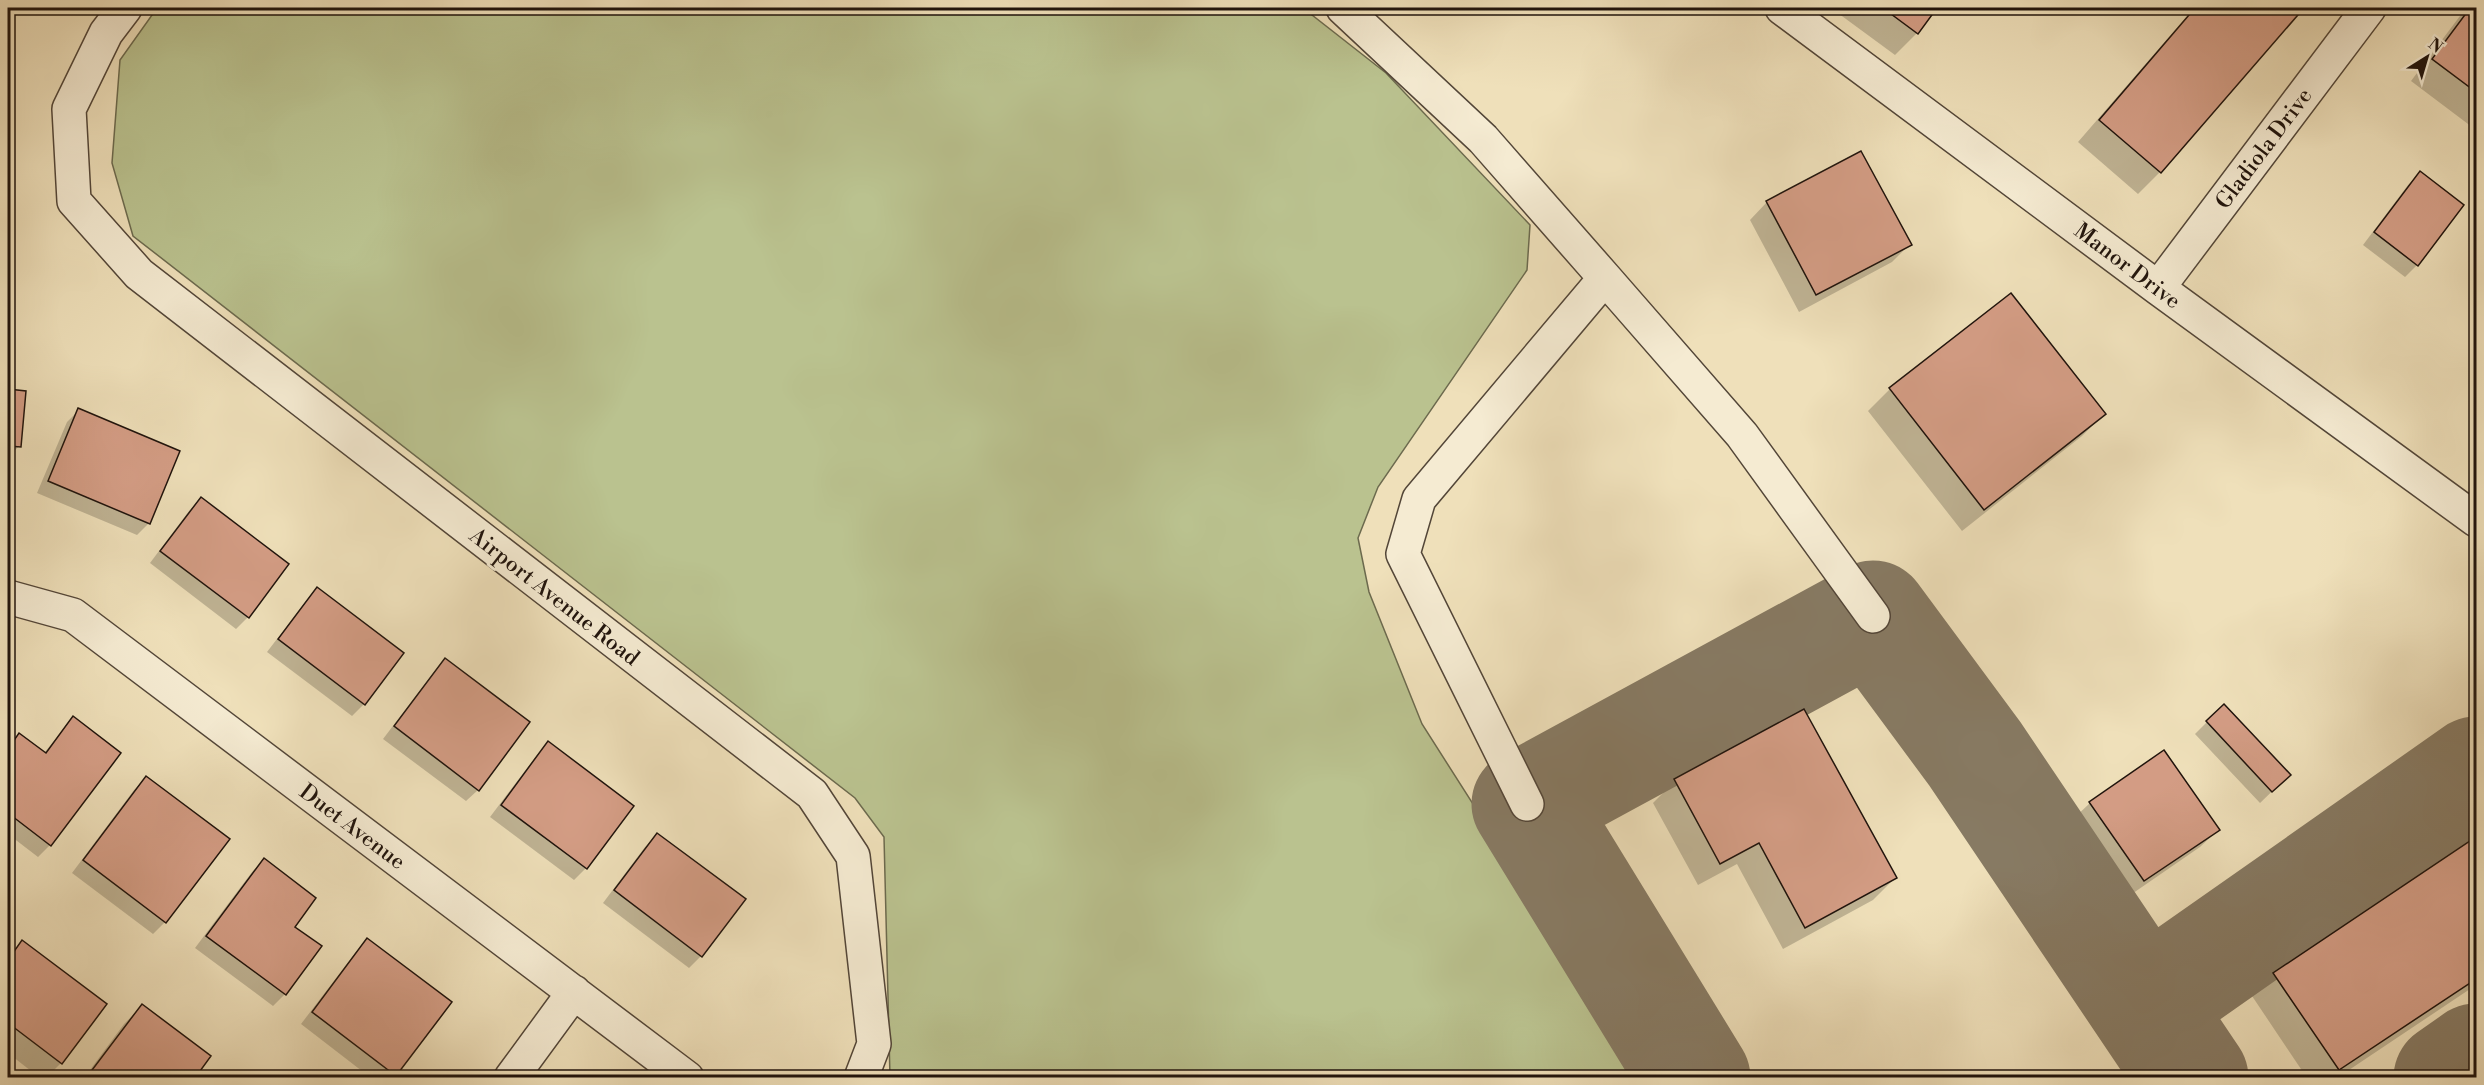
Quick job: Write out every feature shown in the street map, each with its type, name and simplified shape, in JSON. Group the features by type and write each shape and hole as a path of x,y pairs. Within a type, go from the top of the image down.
{"street":[{"name":"Airport Avenue Road","path":"125,8 106,33 69,109 74,201 139,274 812,794 853,856 874,1044 861,1077"},
{"path":"1343,8 1483,139 1742,435 1873,616"},
{"name":"Manor Drive","path":"1782,8 2158,288 2476,520"},
{"name":"Gladiola Drive","path":"2158,288 2369,8"},
{"path":"1527,804 1403,554 1419,499 1605,278"},
{"name":"Duet Avenue","path":"8,597 73,615 687,1077"},
{"path":"511,1077 574,992"}],"green space":[{"path":"157,8 1303,8 1386,73 1530,225 1527,270 1378,487 1358,538 1369,592 1422,724 1647,1077 890,1077 884,837 855,798 133,236 112,163 120,60"}],"building":[{"path":"1883,8 1937,8 1918,34"},
{"path":"2195,8 2304,8 2161,173 2099,120"},
{"path":"2470,8 2476,8 2476,92 2432,59"},
{"path":"1861,151 1912,245 1816,295 1766,201"},
{"path":"2420,171 2464,205 2418,266 2374,232"},
{"path":"2011,293 2106,414 1984,510 1889,388"},
{"path":"8,389 26,391 21,447 8,446"},
{"path":"78,408 180,451 150,524 48,481"},
{"path":"201,497 289,564 249,618 160,551"},
{"path":"317,587 404,653 365,705 278,639"},
{"path":"445,658 530,722 479,791 394,726"},
{"path":"2224,704 2291,775 2272,792 2206,721"},
{"path":"1804,709 1897,878 1805,928 1759,843 1720,864 1674,779"},
{"path":"73,716 121,753 51,846 8,813 8,749 19,733 46,753"},
{"path":"548,741 634,806 587,869 501,805"},
{"path":"2164,750 2220,830 2144,881 2089,802"},
{"path":"146,776 230,839 166,923 83,860"},
{"path":"657,833 746,899 702,957 614,890"},
{"path":"2476,837 2476,979 2339,1070 2273,973"},
{"path":"264,858 316,898 295,927 322,946 286,995 206,936"},
{"path":"367,938 452,1002 396,1076 312,1012"},
{"path":"22,940 107,1004 62,1064 8,1023 8,960"},
{"path":"142,1004 211,1056 195,1078 86,1078"}],"taxiway":[{"path":"1695,1078 1527,804 1873,616 1975,754 2193,1078"},
{"path":"2144,1005 2476,772"},
{"path":"2449,1078 2476,1059"}]}
